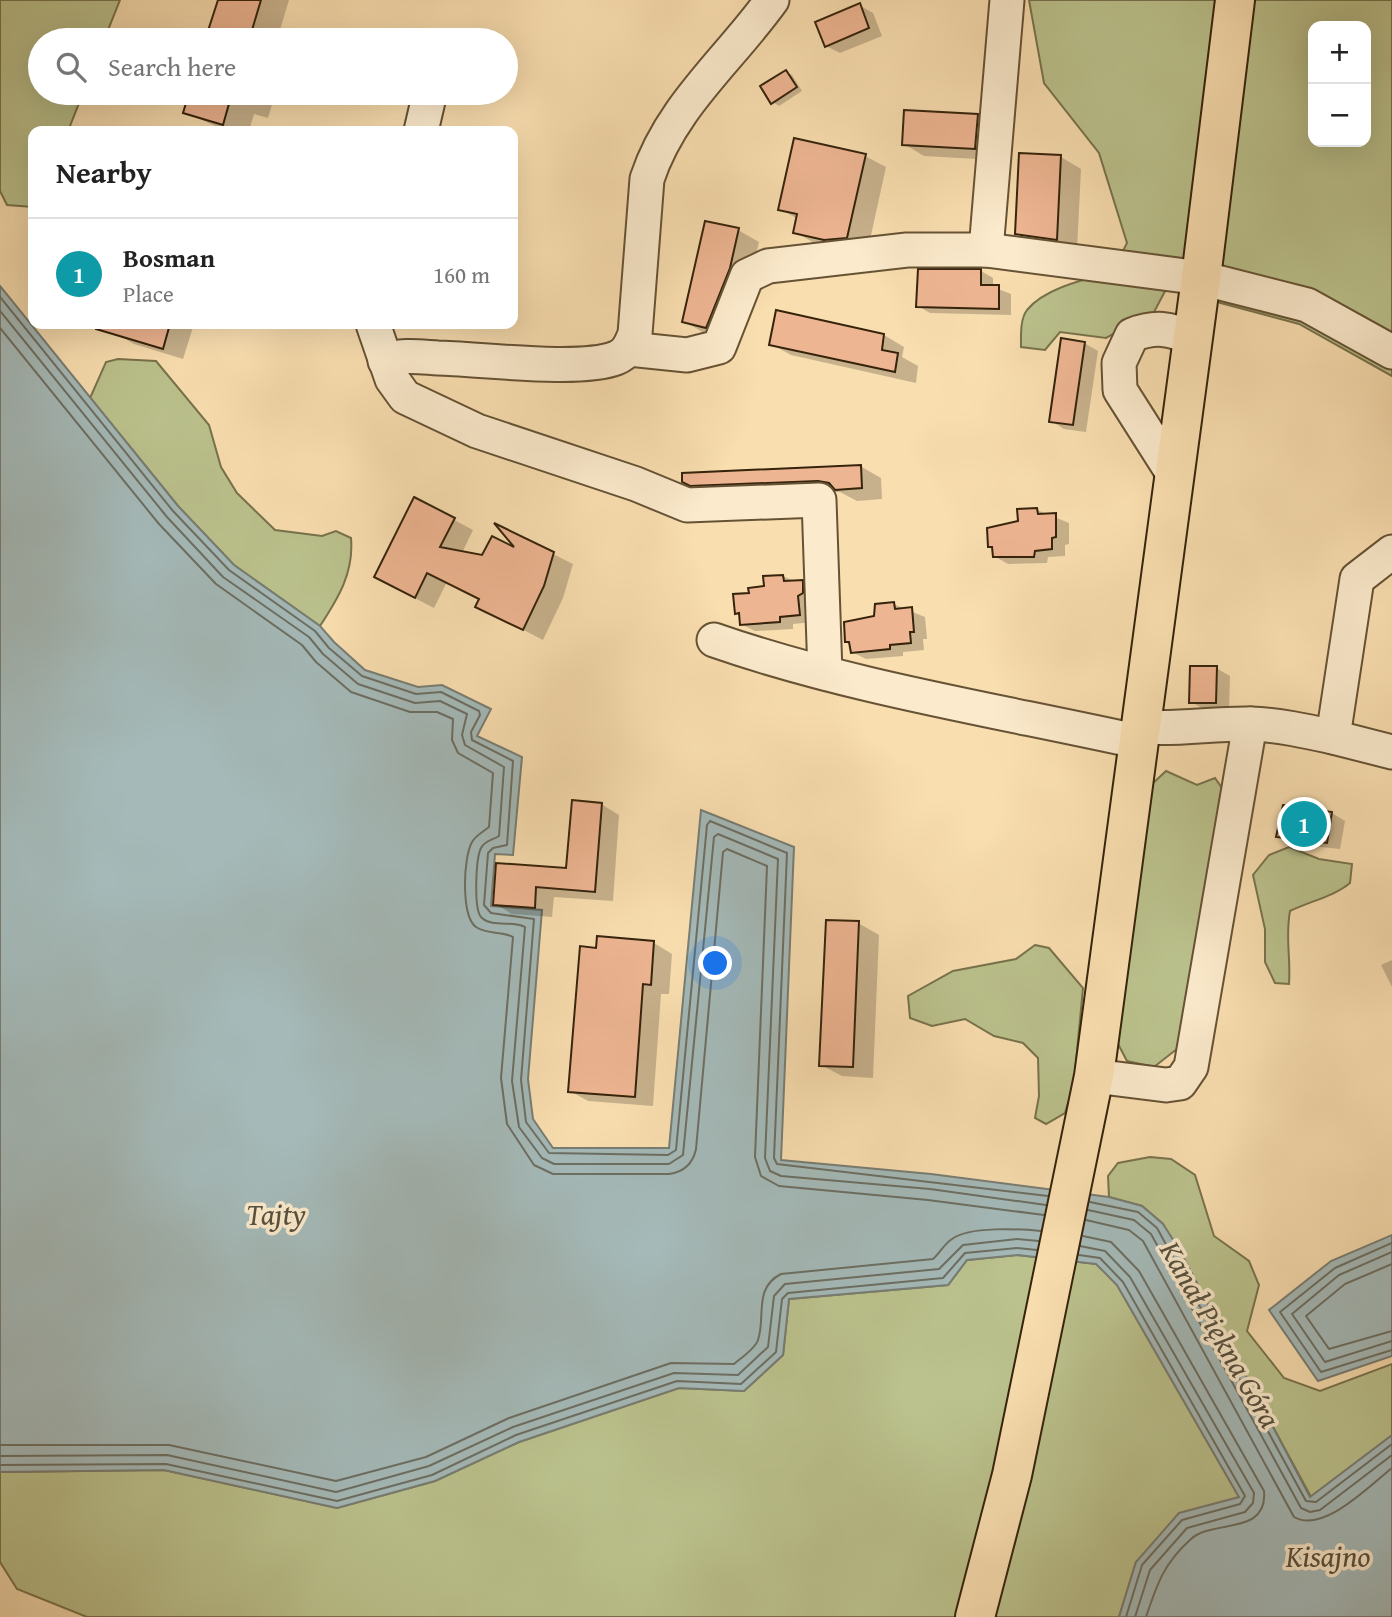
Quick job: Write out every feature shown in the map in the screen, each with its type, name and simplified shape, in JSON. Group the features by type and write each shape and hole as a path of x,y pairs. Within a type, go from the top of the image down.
{"main road":[{"path":"975,1617 1012,1475 1094,1076 1201,278 1235,0"}],"street":[{"path":"385,361 409,356 551,364 605,361 617,358 629,349 635,334 647,178 655,155 668,128 709,74 744,39 772,0"},
{"path":"986,250 1007,0"},
{"path":"422,126 427,105"},
{"path":"629,349 687,355 719,347 747,276 768,266 907,250 986,250 1201,278 1307,305 1392,352"},
{"path":"1174,475 1120,390 1119,362 1132,335 1152,327 1175,330 1193,339"},
{"path":"375,329 385,361 405,397 477,431 636,484 687,505 819,500 825,673"},
{"path":"1332,737 1357,579 1392,552"},
{"path":"714,640 768,659 825,673 1141,734 1165,729 1250,724 1332,737 1392,752"},
{"path":"1094,1076 1166,1085 1180,1083 1191,1067 1250,724"}],"green space":[{"path":"0,0 120,0 109,28 28,28 28,105 78,105 70,126 28,126 28,207 7,205 0,191"},
{"path":"1029,0 1392,0 1392,376 1299,324 1217,302 1180,263 1154,312 1106,338 1060,332 1045,350 1021,347 1023,318 1035,302 1066,285 1112,272 1127,243 1099,153 1044,83"},
{"path":"118,359 156,361 209,425 221,467 237,493 275,530 322,536 336,531 351,538 348,573 320,626 234,565 178,506 90,398 106,362"},
{"path":"1166,771 1197,785 1215,778 1226,794 1182,1045 1154,1067 1127,1061 1117,1042 1151,785"},
{"path":"1289,847 1319,859 1352,864 1350,883 1290,911 1289,984 1275,983 1265,962 1265,929 1253,875 1269,855"},
{"path":"1035,945 1049,948 1083,988 1074,1083 1065,1113 1046,1124 1035,1118 1039,1096 1038,1058 1023,1043 994,1036 965,1019 932,1026 910,1018 908,996 953,971 1016,959"},
{"path":"1150,1157 1171,1159 1195,1175 1214,1236 1249,1261 1259,1285 1247,1331 1284,1378 1320,1391 1392,1364 1392,1517 1311,1497 1163,1224 1142,1206 1109,1197 1108,1176 1118,1163"},
{"path":"1017,1255 1097,1264 1117,1285 1239,1497 1136,1562 1119,1617 87,1617 17,1589 0,1562 0,1472 164,1470 337,1508 435,1481 519,1442 679,1388 744,1391 783,1355 789,1299 948,1285 967,1260"}],"water":[{"name":"Tajty","path":"0,286 28,321 28,329 35,329 178,506 234,565 320,626 365,670 418,687 442,685 491,709 477,736 522,757 513,855 495,854 491,906 542,910 528,1079 533,1119 553,1148 669,1148 701,810 794,847 781,1160 931,1174 1109,1197 1142,1206 1163,1224 1179,1249 1310,1497 1392,1435 1392,1617 1119,1617 1136,1562 1179,1513 1239,1497 1117,1285 1096,1264 1018,1255 967,1260 948,1285 789,1299 783,1355 744,1391 679,1388 519,1442 435,1481 337,1508 164,1470 0,1472"},
{"path":"1392,1235 1392,1356 1318,1381 1269,1310 1331,1261"}],"building":[{"path":"218,0 261,0 253,28 209,28"},
{"path":"860,3 869,28 825,47 815,22"},
{"path":"786,70 797,87 771,104 760,86"},
{"path":"185,105 229,105 223,125 183,113"},
{"path":"904,110 978,114 975,149 902,145"},
{"path":"794,138 866,154 847,238 824,240 793,233 797,214 778,210"},
{"path":"1019,153 1061,155 1057,240 1015,234"},
{"path":"705,221 739,228 730,268 706,328 682,322"},
{"path":"918,269 981,269 981,285 999,285 999,309 916,307"},
{"path":"776,310 884,334 882,350 898,353 895,372 769,345"},
{"path":"96,329 169,329 163,349"},
{"path":"1061,338 1085,342 1073,425 1049,422"},
{"path":"861,465 862,488 835,490 829,483 818,481 690,486 682,482 682,473"},
{"path":"414,497 455,518 440,547 482,555 492,536 514,547 494,523 554,552 544,586 523,630 475,607 479,599 427,573 415,598 374,577"},
{"path":"1037,508 1038,514 1056,513 1056,537 1052,538 1052,549 1035,551 1034,557 993,557 992,547 988,547 987,528 1018,521 1017,509"},
{"path":"783,575 784,581 803,580 803,593 798,596 800,615 780,617 780,622 740,625 739,613 735,614 733,594 749,593 748,588 764,586 763,576"},
{"path":"894,602 895,609 912,607 914,632 910,632 911,643 890,645 890,649 851,653 849,642 845,642 844,622 874,616 875,604"},
{"path":"1190,666 1217,666 1216,703 1189,703"},
{"path":"572,800 602,803 595,892 536,887 535,908 493,905 496,863 566,868"},
{"path":"1283,805 1332,812 1327,843 1276,837"},
{"path":"826,920 859,921 853,1067 819,1066"},
{"path":"597,936 654,941 651,985 643,984 635,1097 568,1092 580,946 596,948"}],"place":[{"name":"Bosman","path":"1304,824"}],"water label":[{"name":"Kanał Piękna Góra","path":"1221,1334"},
{"name":"Kisajno","path":"1328,1556"}]}
